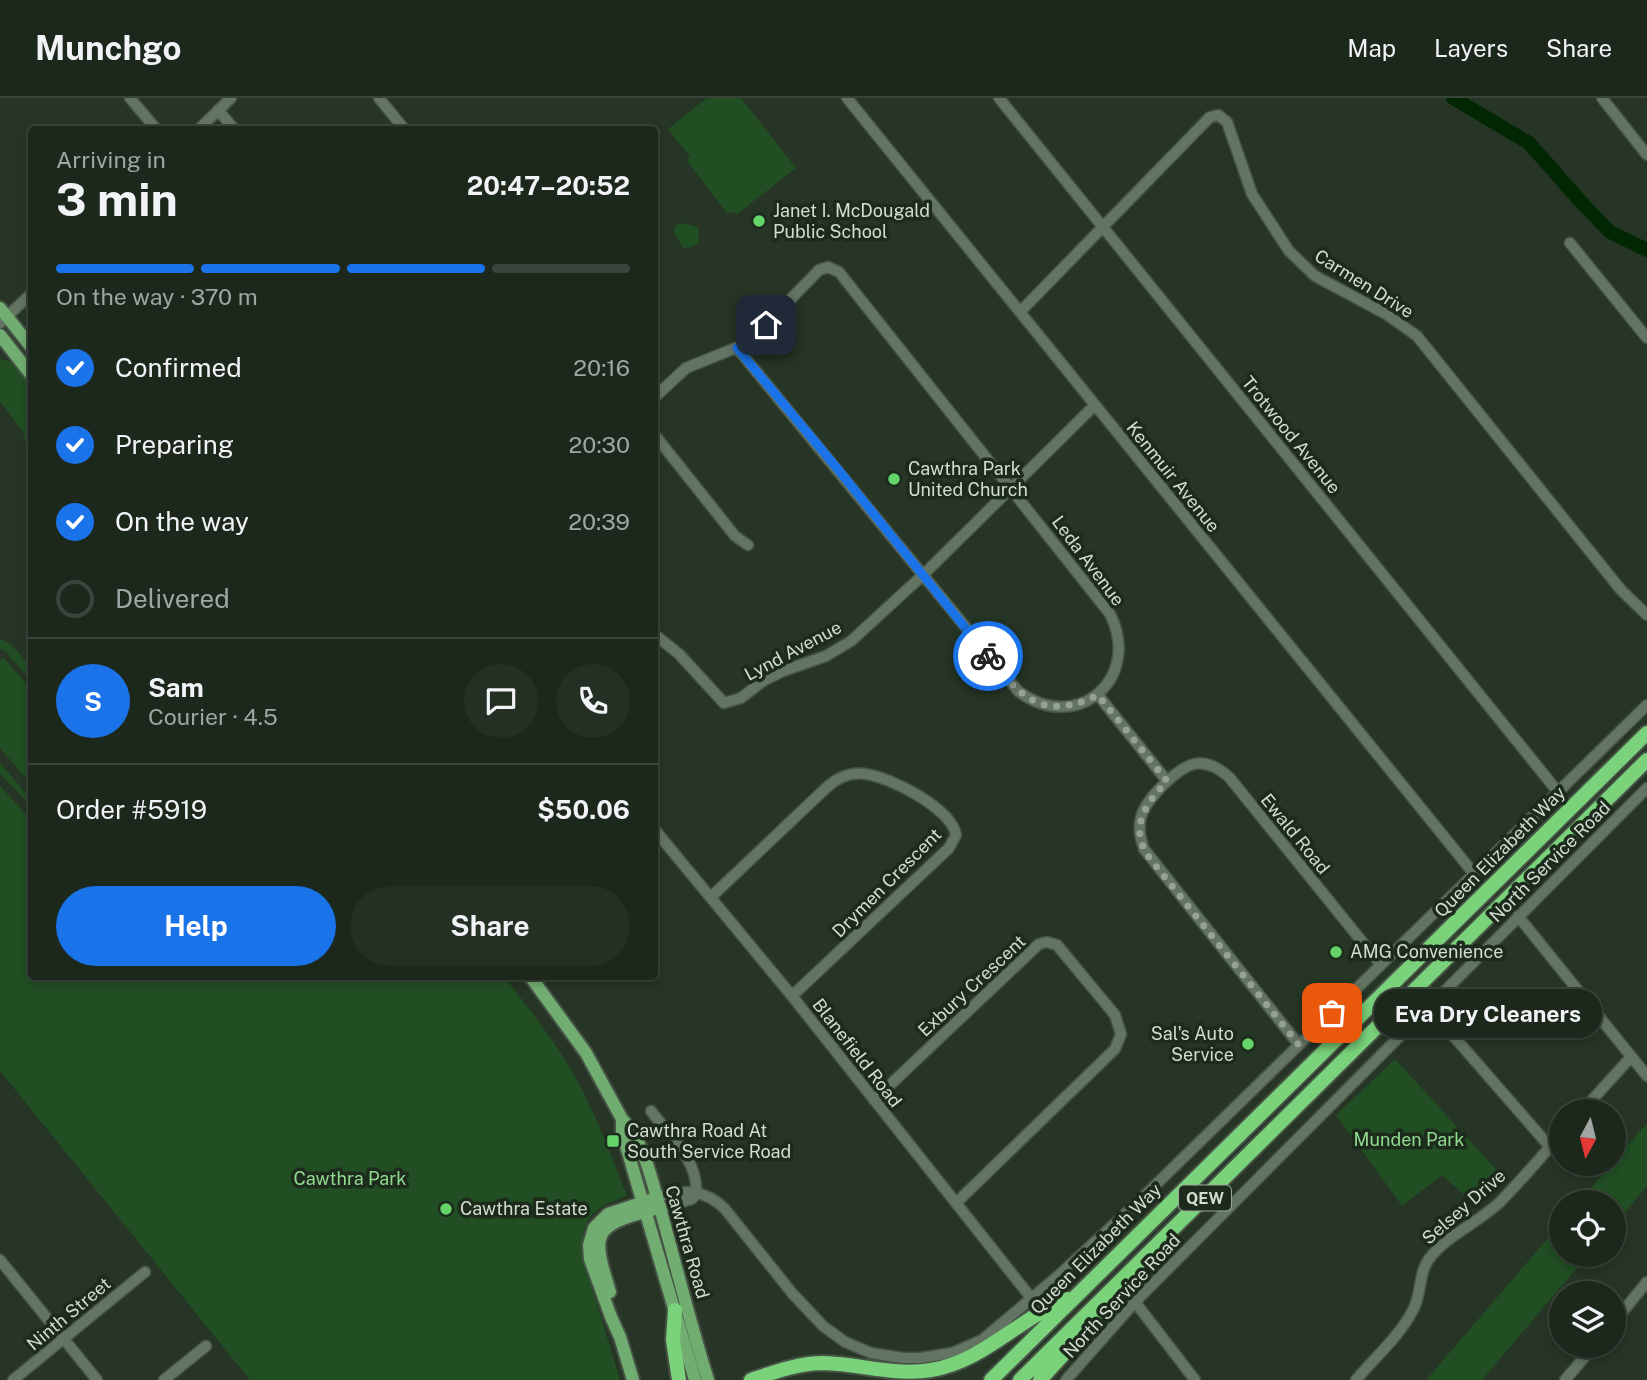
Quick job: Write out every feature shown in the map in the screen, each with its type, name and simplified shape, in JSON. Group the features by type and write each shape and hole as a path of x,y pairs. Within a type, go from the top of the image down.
{"highway":[{"name":"Queen Elizabeth Way","path":"991,1380 1647,733"},
{"name":"Queen Elizabeth Way","path":"1020,1380 1647,760"},
{"path":"1040,1380 1172,1231"},
{"path":"751,1380 776,1371 824,1363 908,1373 933,1370 963,1360 988,1347 1048,1307 1073,1297"},
{"path":"675,1310 673,1340 679,1380"}],"main road":[{"path":"3,316 28,344"},
{"path":"0,335 28,371"},
{"name":"Cawthra Road","path":"533,980 586,1054 639,1146 658,1203 708,1380"},
{"name":"Cawthra Road","path":"622,1119 622,1132 695,1380"},
{"path":"633,1380 620,1337 590,1259 589,1244 594,1228 600,1220 614,1211 658,1203"}],"street":[{"path":"130,98 154,126"},
{"path":"202,126 230,98"},
{"path":"379,98 402,126"},
{"name":"Kenmuir Avenue","path":"847,98 1475,875"},
{"name":"Trotwood Avenue","path":"999,98 1558,792"},
{"path":"1602,98 1647,155"},
{"path":"218,110 232,126"},
{"name":"Carmen Drive","path":"1020,312 1210,117 1221,116 1230,127 1252,194 1289,251 1315,276 1386,314 1417,336 1621,590 1647,615"},
{"path":"1570,243 1647,338"},
{"name":"Leda Avenue","path":"737,348 748,343 818,270 828,268 839,272 1104,604 1116,625 1119,647 1113,675 1098,695"},
{"path":"3,316 28,296"},
{"path":"658,394 686,368 737,348 830,458 1009,682 1026,697 1062,707 1098,695 1167,781 1143,810 1139,829 1144,849 1299,1045"},
{"name":"Lynd Avenue","path":"658,637 679,654 721,701 728,703 741,698 763,681 783,671 826,656 851,640 923,575 1095,405"},
{"path":"658,439 735,536 748,545"},
{"path":"696,1193 712,1197 724,1209 792,1293 823,1326 845,1342 871,1353 903,1358 952,1353 982,1340 1032,1299 1137,1203 1647,705"},
{"name":"Ewald Road","path":"1167,781 1193,765 1212,766 1223,771 1381,965"},
{"name":"Drymen Crescent","path":"711,897 830,784 844,776 865,774 893,782 920,797 953,824 956,835 949,848 792,996"},
{"name":"North Service Road","path":"1066,1380 1135,1302 1647,788"},
{"name":"Blanefield Road","path":"658,834 792,996 1032,1299"},
{"path":"1518,916 1647,1076"},
{"name":"Exbury Crescent","path":"874,1100 1039,944 1047,942 1057,945 1115,1016 1121,1034 1115,1049 957,1202"},
{"path":"1429,1008 1549,1146"},
{"path":"1593,1099 1631,1057"},
{"path":"650,1111 696,1173 696,1193 692,1199 658,1203"},
{"name":"Selsey Drive","path":"1356,1380 1393,1340 1412,1312 1418,1298 1422,1274 1430,1258 1445,1243 1499,1203 1549,1148"},
{"path":"0,1260 97,1380"},
{"name":"Ninth Street","path":"13,1380 145,1272"},
{"path":"1626,1307 1647,1282"},
{"path":"1135,1302 1195,1380"},
{"path":"164,1380 206,1346"},
{"path":"1566,1380 1584,1358"}],"green space":[{"path":"707,98 741,98 796,168 736,215 734,212 727,213 687,161 690,157 668,129"},
{"path":"681,223 698,227 699,242 692,247 683,248 674,232 675,226"},
{"path":"0,359 13,362 28,380 28,453 23,432 0,401"},
{"path":"0,639 12,645 28,664 28,678 5,651 0,649"},
{"path":"3,657 28,686 28,781 0,748 0,661"},
{"path":"0,763 28,796 28,803 0,774"},
{"name":"Cawthra Park","path":"0,786 28,817 28,980 506,980 547,1033 579,1083 627,1196 603,1206 589,1218 583,1247 584,1261 620,1380 250,1380 0,1071"},
{"name":"Munden Park","path":"1395,1059 1504,1178 1476,1206 1442,1175 1402,1206 1336,1115"},
{"path":"1647,1123 1647,1186 1626,1211 1626,1190 1589,1190 1601,1176 1626,1176 1626,1147"},
{"path":"1549,1237 1549,1267 1578,1267 1566,1281 1549,1281 1549,1301 1482,1380 1426,1380"}],"waterway":[{"path":"1453,98 1529,143 1610,232 1647,250"}],"way so far":[{"path":"988,656 1018,691 1036,702 1062,707 1098,695 1167,781 1143,810 1140,818 1141,843 1148,856 1299,1045 1332,1013"}],"place":[{"name":"Janet I. McDougald Public School","path":"759,221"},
{"name":"Cawthra Park United Church","path":"894,479"},
{"name":"AMG Convenience","path":"1336,952"},
{"name":"Eva Dry Cleaners","path":"1332,1013"},
{"name":"Sal's Auto Service","path":"1248,1044"},
{"name":"Cawthra Road At South Service Road","path":"613,1141"},
{"name":"Cawthra Estate","path":"446,1209"}],"route":[{"path":"766,325 748,343 737,348 988,656"}]}
